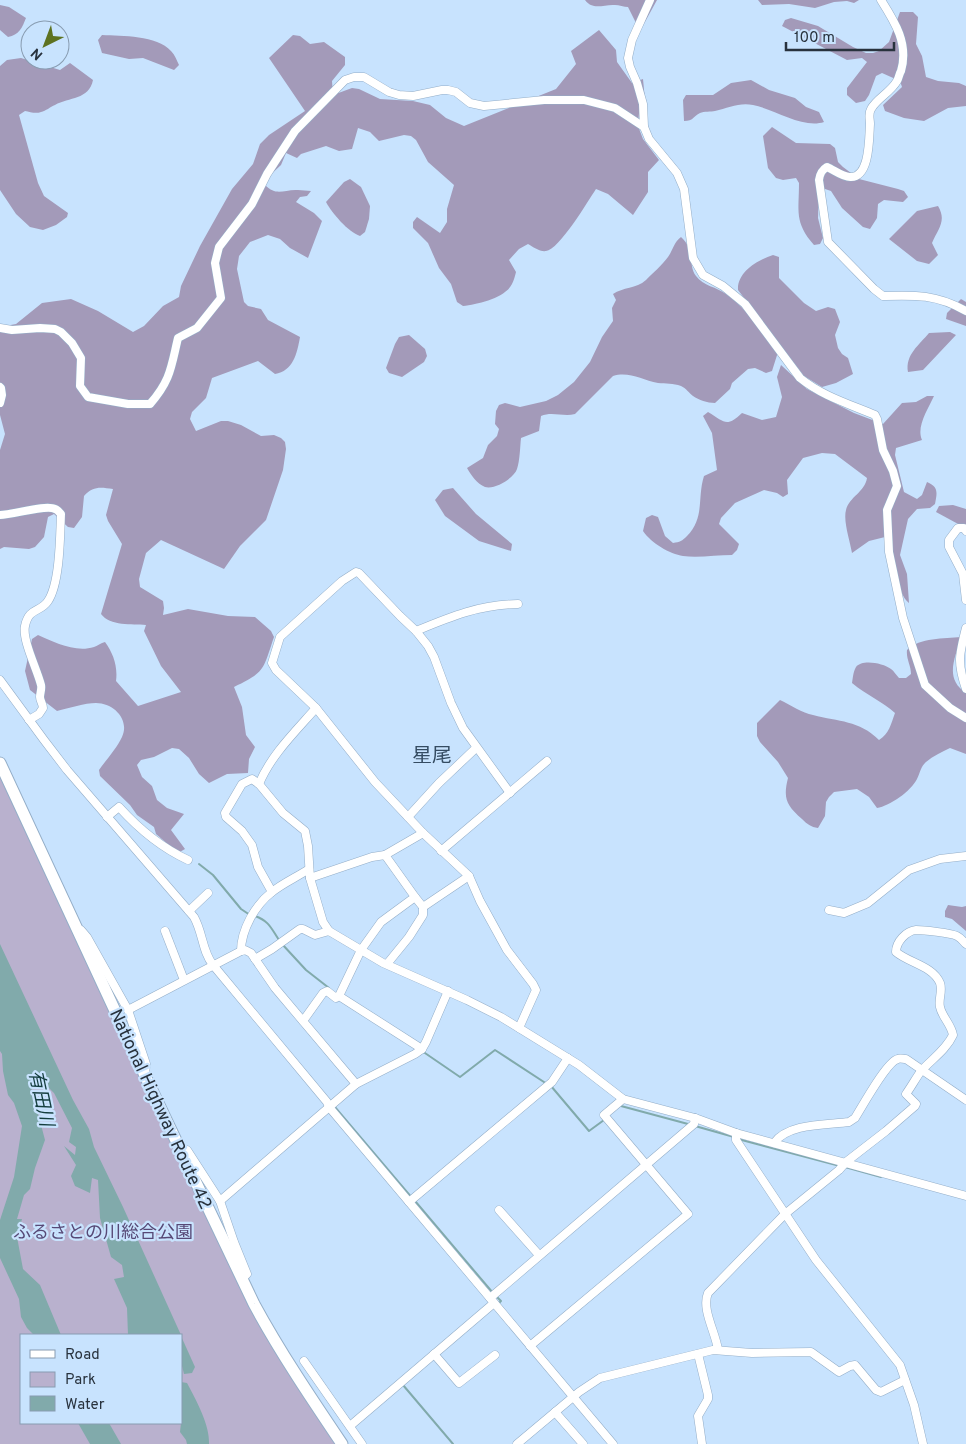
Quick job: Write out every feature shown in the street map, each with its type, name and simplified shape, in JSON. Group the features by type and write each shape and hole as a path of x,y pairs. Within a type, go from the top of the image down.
{"highway":[{"name":"National Highway Route 42","path":"0,763 76,929 242,1279 277,1345 342,1444"}],"street":[{"path":"650,0 632,40 628,58 638,83 643,104 644,127 650,139 677,173 684,189 694,258 703,275 723,286 745,304 800,378 807,384 842,403 874,415 877,419 882,450 893,471 897,486 887,510 889,552 903,618 925,684 950,708 966,718"},
{"path":"882,0 900,33 903,63 897,81 870,110 866,161 863,171 857,176 850,178 827,167 820,173 819,180 828,242 883,296 928,296 966,311"},
{"path":"0,328 12,330 40,328 55,329 61,332 72,343 81,358 80,386 88,397 128,404 150,404 161,391 168,378 178,338 196,328 221,298 215,263 219,247 252,204 267,174 295,131 345,80 354,77 364,77 389,92 399,95 413,96 448,90 456,92 470,102 484,106 544,100 584,100 615,108 644,127"},
{"path":"0,387 2,395 0,403"},
{"path":"0,515 48,507 56,509 61,514 54,588 47,603 29,615 25,626 24,634 41,687 43,708 38,714 28,720"},
{"path":"966,531 964,528 958,528 949,540 950,547 963,574 966,600"},
{"path":"510,794 476,748 457,716 428,646 416,631 359,573 350,574 280,637 273,666 276,670 316,708 375,782 423,833 469,876 480,901 507,950 536,990 519,1028"},
{"path":"416,631 475,609 518,604"},
{"path":"966,628 960,651 959,668 966,689"},
{"path":"0,680 67,770 198,924 204,950 213,965 327,1102 329,1107 613,1444"},
{"path":"258,784 268,765 316,708"},
{"path":"408,817 439,783 476,748"},
{"path":"441,851 547,761"},
{"path":"272,892 258,867 252,845 247,837 226,817 225,813 239,788 244,782 252,779 283,813 305,831 310,878 323,922 329,930 361,950 483,1008 519,1028 568,1058 623,1099 966,1196"},
{"path":"107,817 119,807 158,842 175,854 188,860"},
{"path":"310,878 372,857 385,855 423,833"},
{"path":"385,855 423,907 422,915 413,930 387,964"},
{"path":"829,910 844,913 868,903 909,870 940,859 966,856"},
{"path":"241,951 244,932 259,905 272,892 310,869"},
{"path":"423,907 469,876"},
{"path":"189,912 208,893"},
{"path":"339,996 361,950 381,922 415,896"},
{"path":"76,929 82,931 88,937 128,1010 146,1064 145,1074"},
{"path":"255,959 300,929 316,936 329,930"},
{"path":"718,1350 716,1336 706,1307 707,1295 785,1214 915,1106 916,1104 906,1094 922,1071 937,1057 953,1035 939,1005 941,985 926,968 902,958 896,952 896,947 908,933 917,930 959,936 966,944"},
{"path":"165,931 184,980"},
{"path":"128,1010 241,951 248,951 275,988 356,1084"},
{"path":"303,1022 327,991 336,998 339,996 422,1049"},
{"path":"220,1201 356,1084 422,1049 448,991"},
{"path":"409,1202 552,1082 568,1058"},
{"path":"774,1143 787,1132 798,1128 849,1122 855,1118 883,1073 891,1063 898,1059 906,1060 966,1100"},
{"path":"530,1346 688,1214 604,1114 623,1099"},
{"path":"350,1426 434,1354 539,1255 694,1124 695,1118"},
{"path":"736,1132 736,1140 816,1260 897,1361 914,1405 923,1444"},
{"path":"180,1149 189,1152 220,1201 247,1274 242,1279"},
{"path":"500,1210 539,1255"},
{"path":"517,1444 573,1396 600,1378 713,1350 752,1354 811,1352 839,1372 855,1365 876,1390 881,1392 905,1380"},
{"path":"434,1354 459,1384 495,1355"},
{"path":"698,1354 708,1395 708,1399 698,1416 702,1444"},
{"path":"304,1361 362,1444"},
{"path":"555,1412 582,1444"}],"green space":[{"name":"ふるさとの川総合公園","path":"0,771 251,1302 338,1444 0,1444"}],"shaded area":[{"path":"585,0 657,0 640,31 628,7 615,5 595,6"},
{"path":"758,0 859,0 854,3 847,1 834,2 815,8 789,4 762,5"},
{"path":"0,5 9,7 26,18 25,20 20,20 20,30 15,35 8,37 0,30"},
{"path":"900,12 913,12 918,17 916,44 922,56 926,77 966,86 966,106 948,108 924,121 904,118 885,111 883,105 902,87 900,81 882,73 876,76 865,101 856,103 847,95 847,88 867,62 862,58 847,60 782,26 785,20 791,18 818,26 853,47 866,53 873,53 879,51 889,42"},
{"path":"599,30 616,50 617,62 632,83 643,79 645,100 639,113 638,126 643,139 659,160 648,172 648,192 633,215 608,194 596,189 580,214 552,249 541,251 528,244 519,249 509,260 516,272 513,282 504,293 497,297 463,306 457,302 451,284 439,268 428,243 413,228 413,222 417,217 440,233 447,222 447,209 454,185 428,162 416,140 411,136 404,135 379,141 370,132 358,128 352,149 339,151 326,146 301,154 297,158 286,153 281,165 266,179 265,185 273,191 311,191 307,196 300,197 296,202 314,213 322,221 308,258 290,248 280,239 268,235 250,242 239,256 237,269 244,302 248,306 261,309 268,320 300,337 296,355 286,369 275,374 258,361 212,378 206,398 192,412 190,419 196,431 221,421 228,421 241,425 261,436 274,435 281,438 285,442 286,449 283,470 266,520 240,546 224,569 161,540 146,553 139,579 140,587 163,601 163,615 188,609 228,616 255,617 271,631 274,637 265,663 258,673 234,687 242,707 246,735 255,747 249,759 248,773 227,774 209,783 199,774 189,758 179,749 172,748 154,757 141,760 137,765 142,777 152,786 157,800 167,808 184,814 171,830 185,849 178,853 156,834 154,827 137,815 130,805 100,776 99,770 117,745 124,731 124,725 119,714 109,706 96,703 57,711 30,690 25,671 32,639 38,635 65,646 79,649 94,647 105,642 114,660 116,681 138,706 181,692 161,666 144,631 146,625 110,621 101,614 122,544 106,515 113,489 97,488 90,490 84,496 82,517 74,528 68,527 54,514 48,517 44,537 35,547 29,549 4,547 0,549 0,450 5,434 0,415 0,327 16,324 42,303 71,299 98,311 133,332 144,326 163,306 179,297 181,286 200,246 232,189 253,164 260,144 269,135 305,111 269,58 293,35 300,36 310,44 324,42 345,57 345,65 332,81 333,95 352,88 359,89 380,99 413,101 430,105 446,118 464,126 556,89 576,64 571,51"},
{"path":"102,35 139,37 157,42 171,51 179,65 174,70 143,58 129,59 102,53 98,40"},
{"path":"20,58 20,70 70,70 70,63 93,80 91,86 83,95 60,102 39,113 25,111 19,115 38,183 44,196 68,213 67,217 56,225 43,230 30,227 16,214 0,190 0,66 7,60"},
{"path":"751,80 769,90 795,98 806,107 819,112 824,122 807,123 798,121 748,104 702,112 691,120 684,121 683,100 686,95 713,95 731,83"},
{"path":"772,127 796,143 830,144 835,148 838,162 859,179 904,191 908,197 903,202 884,200 878,204 877,218 870,229 863,227 842,208 831,191 819,190 818,218 823,238 820,244 814,245 800,223 798,209 799,183 796,178 783,180 776,178 768,168 763,136"},
{"path":"350,179 361,187 370,206 365,232 360,236 350,231 341,222 326,202 344,182"},
{"path":"938,206 941,211 942,221 932,243 938,255 929,264 917,261 889,239 917,211"},
{"path":"681,237 690,252 692,267 696,276 702,282 726,294 741,307 778,352 772,371 766,373 755,368 748,369 732,383 730,389 715,403 698,399 678,385 658,383 630,375 613,376 575,414 549,414 541,416 539,431 521,438 517,469 508,479 494,487 485,487 479,484 467,468 483,458 488,445 497,436 499,429 495,424 496,411 499,405 505,403 520,407 546,401 558,395 574,382 590,362 602,337 613,321 612,308 616,300 613,294 646,280 666,260"},
{"path":"773,255 779,257 779,278 804,303 816,311 828,307 835,309 840,322 835,335 838,348 848,358 853,374 836,383 822,387 804,376 738,290 741,278 749,268"},
{"path":"961,299 966,302 966,326 946,319 947,313"},
{"path":"950,332 956,335 923,370 908,372 911,355 929,333"},
{"path":"409,335 425,349 427,356 424,362 402,377 389,373 386,368 395,344 399,337"},
{"path":"781,365 807,389 854,413 883,424 902,403 916,402 927,396 934,396 920,429 922,440 896,448 895,455 904,492 917,499 922,495 927,482 934,486 936,491 935,504 930,508 917,509 908,519 900,555 907,574 909,603 901,591 898,582 889,536 869,541 852,553 846,525 846,510 850,501 866,483 867,478 835,454 822,453 803,458 787,480 788,494 783,497 777,493 764,490 735,503 721,518 719,524 739,544 737,550 732,555 695,557 678,555 656,544 643,531 646,518 652,515 658,517 665,536 673,543 681,541 693,529 698,515 704,476 717,470 712,433 703,416 708,412 725,422 732,421 742,413 762,420 776,417 782,397 777,377"},
{"path":"453,488 476,514 512,544 511,551 479,541 445,516 435,500 443,490"},
{"path":"953,505 966,509 966,526 960,525 936,512 939,506"},
{"path":"961,637 954,660 953,674 959,687 966,693 966,754 950,748 932,758 926,762 914,784 905,793 882,807 877,808 869,797 857,789 834,792 826,802 825,816 818,828 806,822 787,801 788,778 778,762 760,742 757,736 757,723 780,700 809,714 856,725 879,740 887,732 895,713 852,683 856,667 863,663 878,664 891,669 899,678 906,678 911,674 907,650 912,646 933,639"},
{"path":"948,905 966,906 966,931 952,919 945,917"}],"water":[{"path":"0,944 73,1100 89,1129 94,1147 181,1334 128,1334 127,1308 114,1279 124,1277 122,1265 111,1257 100,1218 98,1180 92,1178 90,1193 75,1186 71,1176 76,1165 64,1146 75,1155 76,1147 69,1142 72,1128 54,1093 43,1082 31,1087 45,1140 30,1189 24,1195 17,1219 22,1219 17,1237 23,1269 40,1285 61,1334 33,1334 27,1328 21,1317 19,1299 0,1258 0,1220 14,1177 22,1126 14,1103 8,1095 0,1051"},
{"path":"182,1338 195,1367 192,1373 184,1374 182,1366"},
{"path":"182,1382 187,1383 205,1421 209,1444 187,1444 180,1432 182,1424"},
{"path":"79,1424 110,1424 121,1444 90,1444"}],"waterway":[{"path":"199,864 213,875 241,909 250,915"},
{"path":"255,916 267,923 279,940"},
{"path":"282,944 306,970 329,988"},
{"path":"422,1051 460,1077 495,1050 547,1084"},
{"path":"551,1086 589,1131 604,1120"},
{"path":"334,1106 412,1198"},
{"path":"621,1106 688,1124"},
{"path":"695,1126 734,1137"},
{"path":"738,1139 840,1166"},
{"path":"845,1167 881,1177"},
{"path":"415,1201 493,1293"},
{"path":"496,1296 501,1301 498,1304"},
{"path":"403,1385 453,1444"}],"district":[{"name":"星尾","path":"432,755"}],"water label":[{"name":"有田川","path":"42,1098"}]}
